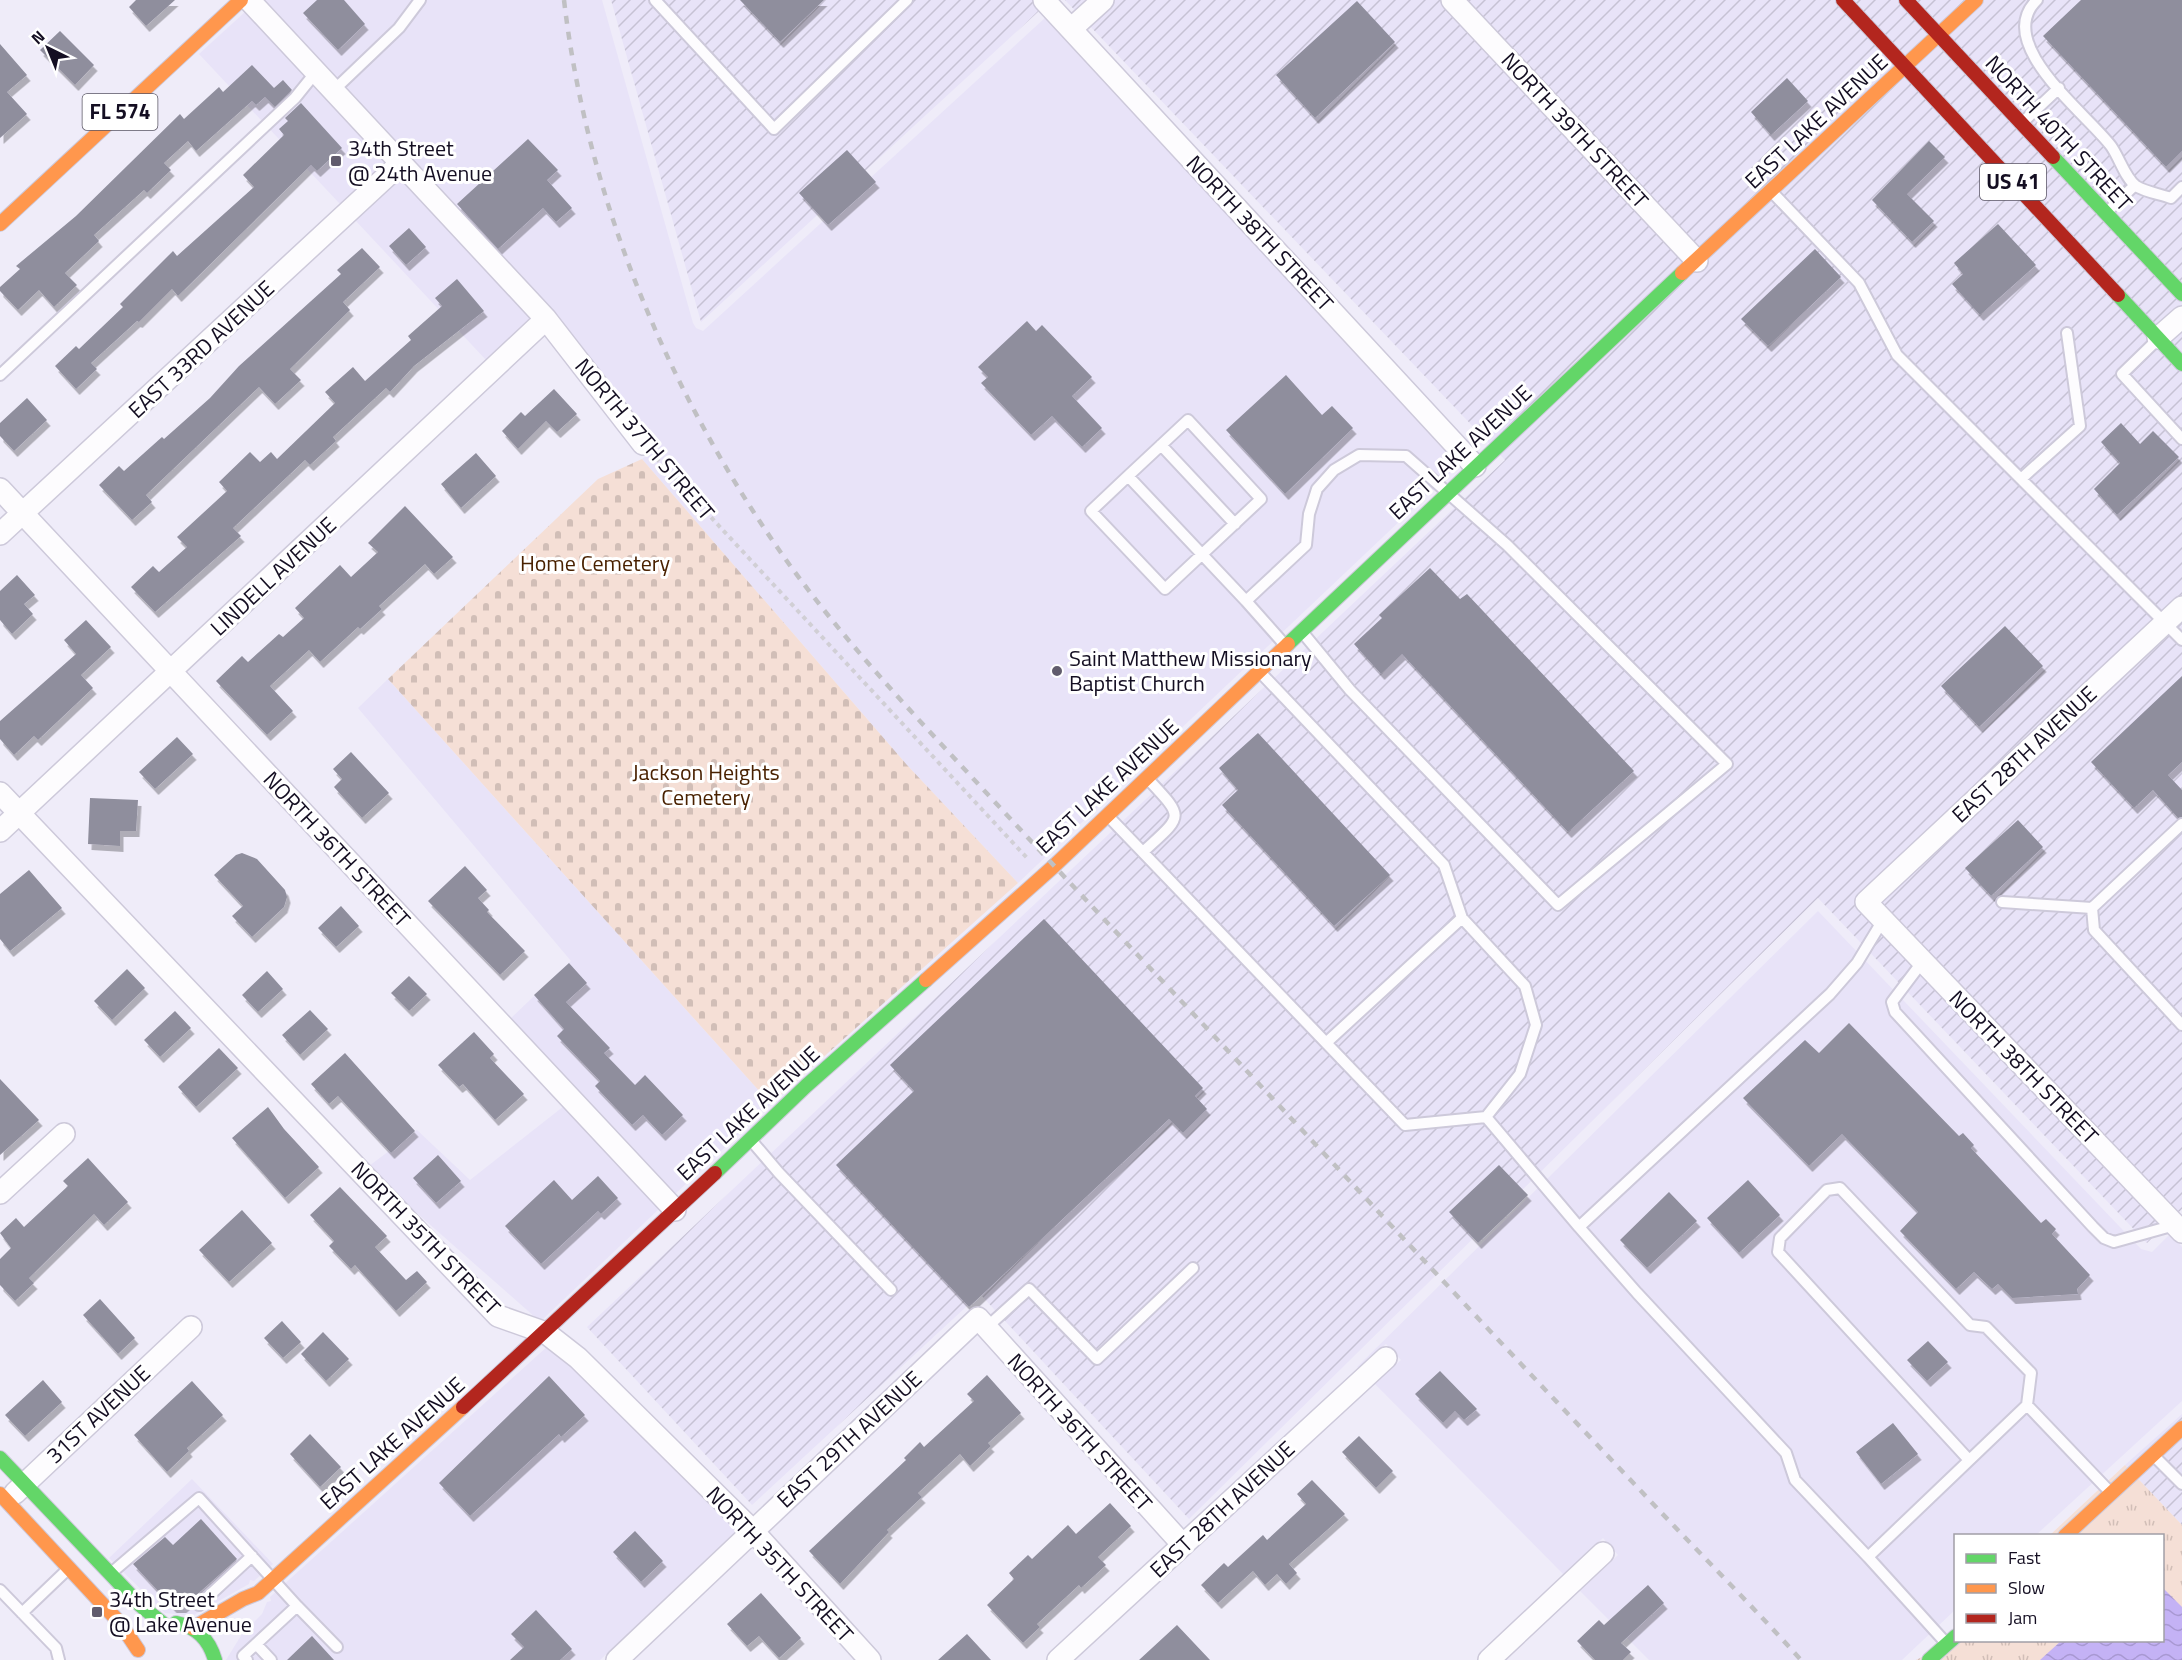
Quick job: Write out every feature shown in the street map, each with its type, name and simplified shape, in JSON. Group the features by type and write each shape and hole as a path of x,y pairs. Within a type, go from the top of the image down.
{"street":[{"name":"FL 574","path":"0,224 241,0"},
{"name":"NORTH 37TH STREET","path":"249,0 546,319 643,444"},
{"name":"NORTH 38TH STREET","path":"1044,0 1475,466"},
{"path":"1071,29 1103,0"},
{"name":"NORTH 39TH STREET","path":"1452,0 1697,261"},
{"name":"US 41","path":"1843,0 2182,364"},
{"name":"NORTH 40TH STREET","path":"1906,0 2182,294"},
{"name":"EAST LAKE AVENUE","path":"248,1613 254,1606 258,1593 546,1333 750,1139 1107,815 1447,492 1976,0"},
{"name":"EAST 33RD AVENUE","path":"0,534 400,163"},
{"path":"2158,338 2182,317"},
{"name":"LINDELL AVENUE","path":"0,831 546,319"},
{"name":"NORTH 36TH STREET","path":"0,489 675,1209"},
{"name":"EAST 28TH AVENUE","path":"1866,902 2182,607"},
{"name":"NORTH 35TH STREET","path":"0,793 498,1316 546,1333 578,1358 752,1530 870,1660"},
{"name":"NORTH 38TH STREET","path":"1866,902 2180,1229"},
{"path":"0,1193 64,1134"},
{"name":"NORTH 36TH STREET","path":"982,1323 1183,1545"},
{"name":"EAST 29TH AVENUE","path":"617,1660 752,1530 982,1323"},
{"name":"31ST AVENUE","path":"3,1498 25,1482 191,1327"},
{"name":"EAST 28TH AVENUE","path":"1058,1660 1386,1358"},
{"path":"2067,1534 2182,1428"},
{"path":"0,1458 140,1605 166,1626"},
{"path":"3,1498 132,1638 137,1655"},
{"path":"1489,1660 1604,1553"},
{"name":"EAST LAKE AVENUE","path":"194,1628 222,1614 245,1596 258,1593"},
{"path":"137,1655 150,1634 177,1623 194,1628 207,1641 215,1659"},
{"path":"1929,1660 1951,1640"},
{"path":"215,1659 223,1641"}],"lane":[{"path":"333,91 399,28 420,0"},
{"path":"655,0 774,129 907,0"},
{"path":"2030,2 2024,27 2036,63 2112,147 2134,185 2171,198 2182,187"},
{"path":"0,375 294,98 316,72"},
{"path":"2022,123 2059,88"},
{"path":"2106,213 2134,185"},
{"path":"1771,191 1859,283 1897,355 2182,640"},
{"path":"2021,479 2080,426 2067,333"},
{"path":"2158,338 2122,374 2182,440"},
{"path":"1188,420 1261,499 1165,589 1092,511 1128,476 1188,420"},
{"path":"1161,445 1235,524"},
{"path":"1246,601 1306,545 1309,514 1317,489 1334,470 1359,455 1406,456 1507,545 1727,764 1558,905 1350,690 1301,630"},
{"path":"1128,476 1285,645"},
{"path":"1107,815 1405,1125 1486,1117 1520,1074 1536,1025 1525,986 1462,918 1444,865 1259,670"},
{"path":"1143,852 1174,823 1177,815 1174,808 1146,778"},
{"path":"2002,902 2092,908 2182,824"},
{"path":"2092,908 2094,930 2182,1025"},
{"path":"1327,1042 1462,918"},
{"path":"1579,1227 1830,994 1857,963 1883,920"},
{"path":"1923,962 1897,993 1892,1002 1895,1012 2104,1238 2114,1242 2180,1229"},
{"path":"1486,1117 1637,1293 1786,1453 1795,1480 1951,1640"},
{"path":"750,1139 779,1173 891,1290"},
{"path":"1868,1557 2027,1405 2031,1373 1986,1327 1970,1325 1840,1188 1827,1190 1780,1238 1778,1252 1969,1460"},
{"path":"982,1323 1029,1289 1097,1359 1193,1268"},
{"path":"2027,1405 2112,1493"},
{"path":"2153,1455 2182,1484"},
{"path":"110,1574 199,1497 337,1647"},
{"path":"199,1605 252,1556"},
{"path":"22,1613 68,1569"},
{"path":"0,1590 56,1648 59,1660"},
{"path":"247,1660 243,1656 297,1606"},
{"path":"256,1644 272,1660"}],"path":[{"name":"NORTH 37TH STREET","path":"643,444 1042,875"}],"shaded area":[{"path":"263,0 602,0 693,323 696,328 703,331 1046,17 1460,464 1018,883 907,765 642,459 658,447 560,321"},
{"path":"611,0 1051,0 701,322"},
{"path":"1065,0 2182,0 2182,1209 2147,1243 1818,898 1189,1519 980,1294 752,1505 587,1327 1505,460"},
{"path":"246,11 386,162 340,204 199,54"},
{"path":"401,178 531,318 486,360 355,220"},
{"path":"388,679 771,1104 674,1195 510,1019 571,961 358,708"},
{"path":"1818,911 2141,1249 2152,1252 2170,1234 2182,1247 2182,1401 2037,1534 1954,1534 1954,1611 1902,1660 1649,1660 1580,1591 1618,1555 1603,1538 1564,1575 1375,1384 1401,1360 1386,1344 1359,1368 1357,1367"},
{"path":"564,1106 660,1208 542,1320 536,1318 393,1192 369,1166 417,1130 470,1180"},
{"path":"549,1345 576,1357 738,1529 600,1660 226,1660 242,1634 262,1614 267,1602 271,1601 270,1597"},
{"path":"2182,1414 2182,1525 2125,1465"},
{"path":"192,1479 273,1564 254,1581 250,1580 249,1584 192,1616 165,1613 109,1558"}],"green space":[{"name":"Jackson Heights Cemetery","path":"642,459 907,765 1018,883 771,1104 388,679 598,479"},
{"path":"2125,1465 2182,1525 2182,1660 1916,1660 1954,1641 2164,1642 2164,1534 2051,1534"}],"water":[{"path":"2164,1589 2182,1607 2182,1660 2040,1660 2060,1642 2164,1642"}],"building":[{"path":"136,0 175,0 146,26 129,7"},
{"path":"317,0 344,0 365,24 338,50 303,13"},
{"path":"740,0 824,0 780,42"},
{"path":"2081,0 2182,0 2182,151 2166,167 2043,36"},
{"path":"1357,1 1395,42 1315,118 1276,75"},
{"path":"60,31 94,65 75,85 40,50"},
{"path":"0,44 27,75 7,92 27,114 0,138"},
{"path":"252,65 274,88 283,80 292,90 275,107 265,97 256,105 252,101 196,151 188,141 164,163 171,170 147,193 144,190 94,235 99,241 65,273 77,285 54,307 39,290 18,310 0,291 0,287 20,269 16,266 76,216 180,114 184,119 219,87 223,92"},
{"path":"1787,78 1808,101 1771,135 1751,112"},
{"path":"301,103 342,148 317,171 311,165 178,296 172,289 139,322 137,321 91,363 97,369 76,389 55,366 76,346 79,349 123,307 120,304 173,251 177,256 254,187 243,175 284,135 279,129 288,121 285,118"},
{"path":"528,139 558,170 547,180 572,208 556,222 543,208 498,249 457,204"},
{"path":"1929,141 1945,157 1907,194 1934,221 1912,242 1872,200"},
{"path":"847,150 876,182 828,225 799,193"},
{"path":"1998,224 2036,265 1980,315 1952,284 1963,274 1954,263"},
{"path":"409,228 426,247 406,265 389,246"},
{"path":"362,248 380,267 343,302 350,310 290,369 301,380 275,404 259,387 146,495 152,502 132,520 99,485 119,466 124,471 210,398 239,366 341,274 337,270"},
{"path":"1815,249 1841,277 1768,346 1741,319"},
{"path":"457,279 484,311 414,366 390,392 386,388 333,437 336,441 310,465 305,460 233,528 241,536 155,612 131,587 153,566 159,572 187,547 177,537 227,491 219,482 250,452 260,462 271,452 277,459 335,403 325,392 353,367 365,381 411,340 408,336 442,306 435,298"},
{"path":"1027,321 1036,331 1042,325 1092,377 1072,396 1102,428 1082,447 1052,416 1031,435 981,383 988,377 978,367"},
{"path":"1286,375 1322,415 1332,406 1353,428 1285,494 1226,430"},
{"path":"554,389 577,414 557,432 546,421 518,449 502,431 521,412 525,416"},
{"path":"27,398 47,420 14,451 0,436 0,423"},
{"path":"2121,423 2140,444 2153,431 2179,457 2117,515 2094,489 2120,463 2101,442"},
{"path":"476,453 496,476 461,508 441,484"},
{"path":"405,506 453,557 434,574 425,564 379,606 382,609 360,629 358,627 320,662 309,650 270,686 293,711 267,735 216,681 242,656 248,662 279,634 283,637 304,618 295,608 340,565 351,577 378,552 368,543"},
{"path":"1430,568 1460,599 1467,594 1634,771 1568,832 1402,654 1381,674 1354,644 1382,618 1379,615"},
{"path":"17,575 35,595 24,604 33,614 12,634 0,620 0,591"},
{"path":"86,620 111,647 81,675 93,688 38,740 34,736 14,755 0,739 0,721 76,654 64,640"},
{"path":"2005,626 2043,666 1979,727 1941,686"},
{"path":"2182,676 2182,762 2168,775 2182,790 2182,817 2178,818 2153,790 2134,808 2091,762"},
{"path":"1258,733 1390,875 1334,926 1222,805 1238,790 1219,768"},
{"path":"177,737 193,754 155,789 139,772"},
{"path":"351,752 389,793 362,818 334,787 342,779 333,769"},
{"path":"90,798 138,800 136,831 120,831 120,846 88,844"},
{"path":"2018,820 2043,847 1991,896 1965,868"},
{"path":"242,853 257,859 285,890 287,897 284,907 252,937 232,916 243,906 214,875 236,855"},
{"path":"465,866 487,890 478,898 489,910 487,912 525,951 500,975 428,901"},
{"path":"29,870 62,908 10,951 0,939 0,894"},
{"path":"341,906 359,926 336,947 318,928"},
{"path":"1044,919 1203,1088 1195,1096 1207,1109 1183,1133 1169,1119 969,1307 836,1165 914,1091 890,1065"},
{"path":"569,963 587,983 566,1002 610,1048 604,1053 635,1085 645,1075 683,1115 662,1135 643,1115 632,1125 595,1086 600,1081 557,1036 564,1029 534,995"},
{"path":"127,969 145,988 112,1020 94,1001"},
{"path":"267,971 283,989 258,1012 242,995"},
{"path":"409,976 427,994 409,1011 391,993"},
{"path":"310,1010 328,1029 300,1055 282,1035"},
{"path":"175,1011 191,1028 160,1057 144,1040"},
{"path":"1849,1023 1959,1136 1963,1133 1974,1145 1971,1148 2041,1223 2046,1219 2056,1229 2052,1234 2090,1275 2077,1289 2078,1294 2012,1298 1998,1284 1992,1289 1974,1272 1956,1289 1900,1231 1918,1212 1842,1134 1809,1166 1743,1098 1805,1040 1819,1053"},
{"path":"474,1032 494,1054 490,1058 524,1094 495,1120 463,1084 459,1087 438,1065"},
{"path":"219,1048 238,1068 196,1107 178,1087"},
{"path":"345,1053 415,1131 391,1153 338,1096 329,1104 311,1084"},
{"path":"0,1079 39,1120 0,1155"},
{"path":"268,1107 284,1129 319,1167 285,1198 232,1138"},
{"path":"438,1155 461,1181 436,1203 413,1178"},
{"path":"88,1158 128,1202 104,1225 94,1214 29,1278 34,1283 15,1301 0,1285 0,1259 11,1248 0,1233 16,1218 24,1227 68,1186 63,1181"},
{"path":"1499,1165 1528,1195 1478,1243 1449,1212"},
{"path":"598,1176 618,1198 601,1214 598,1211 541,1264 505,1226 554,1180 572,1200"},
{"path":"1748,1180 1780,1215 1739,1253 1707,1218"},
{"path":"340,1187 387,1236 375,1247 406,1280 417,1271 427,1282 396,1311 355,1265 351,1269 329,1246 334,1241 310,1215"},
{"path":"1669,1192 1697,1221 1647,1268 1620,1240"},
{"path":"242,1210 272,1243 229,1282 199,1250"},
{"path":"100,1299 135,1338 118,1354 83,1315"},
{"path":"282,1321 301,1342 283,1358 264,1338"},
{"path":"323,1332 349,1359 326,1381 301,1354"},
{"path":"1928,1341 1948,1362 1927,1381 1907,1360"},
{"path":"1440,1371 1477,1409 1464,1420 1455,1411 1443,1423 1415,1394"},
{"path":"987,1375 1021,1413 988,1443 991,1446 970,1466 960,1454 918,1493 922,1497 887,1530 889,1532 840,1584 809,1551 906,1460 904,1458 920,1442 924,1447 974,1401 967,1394"},
{"path":"549,1376 585,1415 561,1437 559,1434 470,1516 439,1483"},
{"path":"43,1380 62,1402 25,1436 5,1415"},
{"path":"192,1381 223,1415 187,1448 189,1451 167,1472 134,1435"},
{"path":"1893,1423 1918,1454 1881,1484 1856,1452"},
{"path":"310,1434 341,1467 320,1487 290,1454"},
{"path":"1359,1436 1393,1471 1376,1488 1342,1452"},
{"path":"1312,1480 1345,1514 1289,1564 1297,1573 1286,1584 1277,1574 1265,1585 1253,1571 1218,1603 1201,1585 1224,1563 1228,1567 1263,1535 1267,1540 1306,1504 1297,1494"},
{"path":"1110,1503 1131,1526 1098,1557 1106,1565 1081,1588 1079,1585 1037,1624 1040,1627 1023,1643 987,1605 1014,1579 1009,1573 1028,1555 1032,1559 1068,1525 1076,1534"},
{"path":"201,1519 237,1559 183,1607 173,1607 133,1564 165,1537 173,1545"},
{"path":"635,1531 663,1561 641,1582 613,1552"},
{"path":"1648,1585 1664,1603 1621,1643 1631,1652 1623,1660 1595,1660 1577,1641 1599,1620 1604,1625"},
{"path":"761,1593 801,1638 779,1658 759,1636 747,1646 727,1624"},
{"path":"536,1610 572,1649 560,1660 510,1660 524,1647 511,1634"},
{"path":"1177,1625 1210,1660 1139,1660"},
{"path":"967,1634 991,1660 938,1660"},
{"path":"312,1636 334,1660 287,1660"}],"railway":[{"path":"564,0 575,73 591,145 612,216 637,286 666,354 700,421 737,485 799,577 868,663 943,746 1801,1660"}],"traffic: fast":[{"path":"2053,157 2182,294"},
{"path":"1288,644 1682,273"},
{"path":"2118,295 2182,364"},
{"path":"715,1173 806,1086 926,980"},
{"path":"0,1458 140,1605 166,1626"},
{"path":"176,1623 201,1635 206,1640 215,1660"},
{"path":"1929,1660 1954,1638"}],"traffic: slow":[{"path":"0,224 241,0"},
{"path":"1682,273 1976,0"},
{"path":"926,980 1054,866 1288,644"},
{"path":"193,1628 243,1599 258,1593 463,1407"},
{"path":"2067,1534 2182,1428"},
{"path":"0,1494 120,1623 138,1650"}],"traffic: jam":[{"path":"1843,0 2118,295"},
{"path":"1906,0 2053,157"},
{"path":"463,1407 715,1173"}],"place":[{"name":"34th Street @ 24th Avenue","path":"336,161"},
{"name":"Saint Matthew Missionary Baptist Church","path":"1057,671"},
{"name":"34th Street @ Lake Avenue","path":"97,1612"}],"park label":[{"name":"Home Cemetery","path":"595,563"}]}
